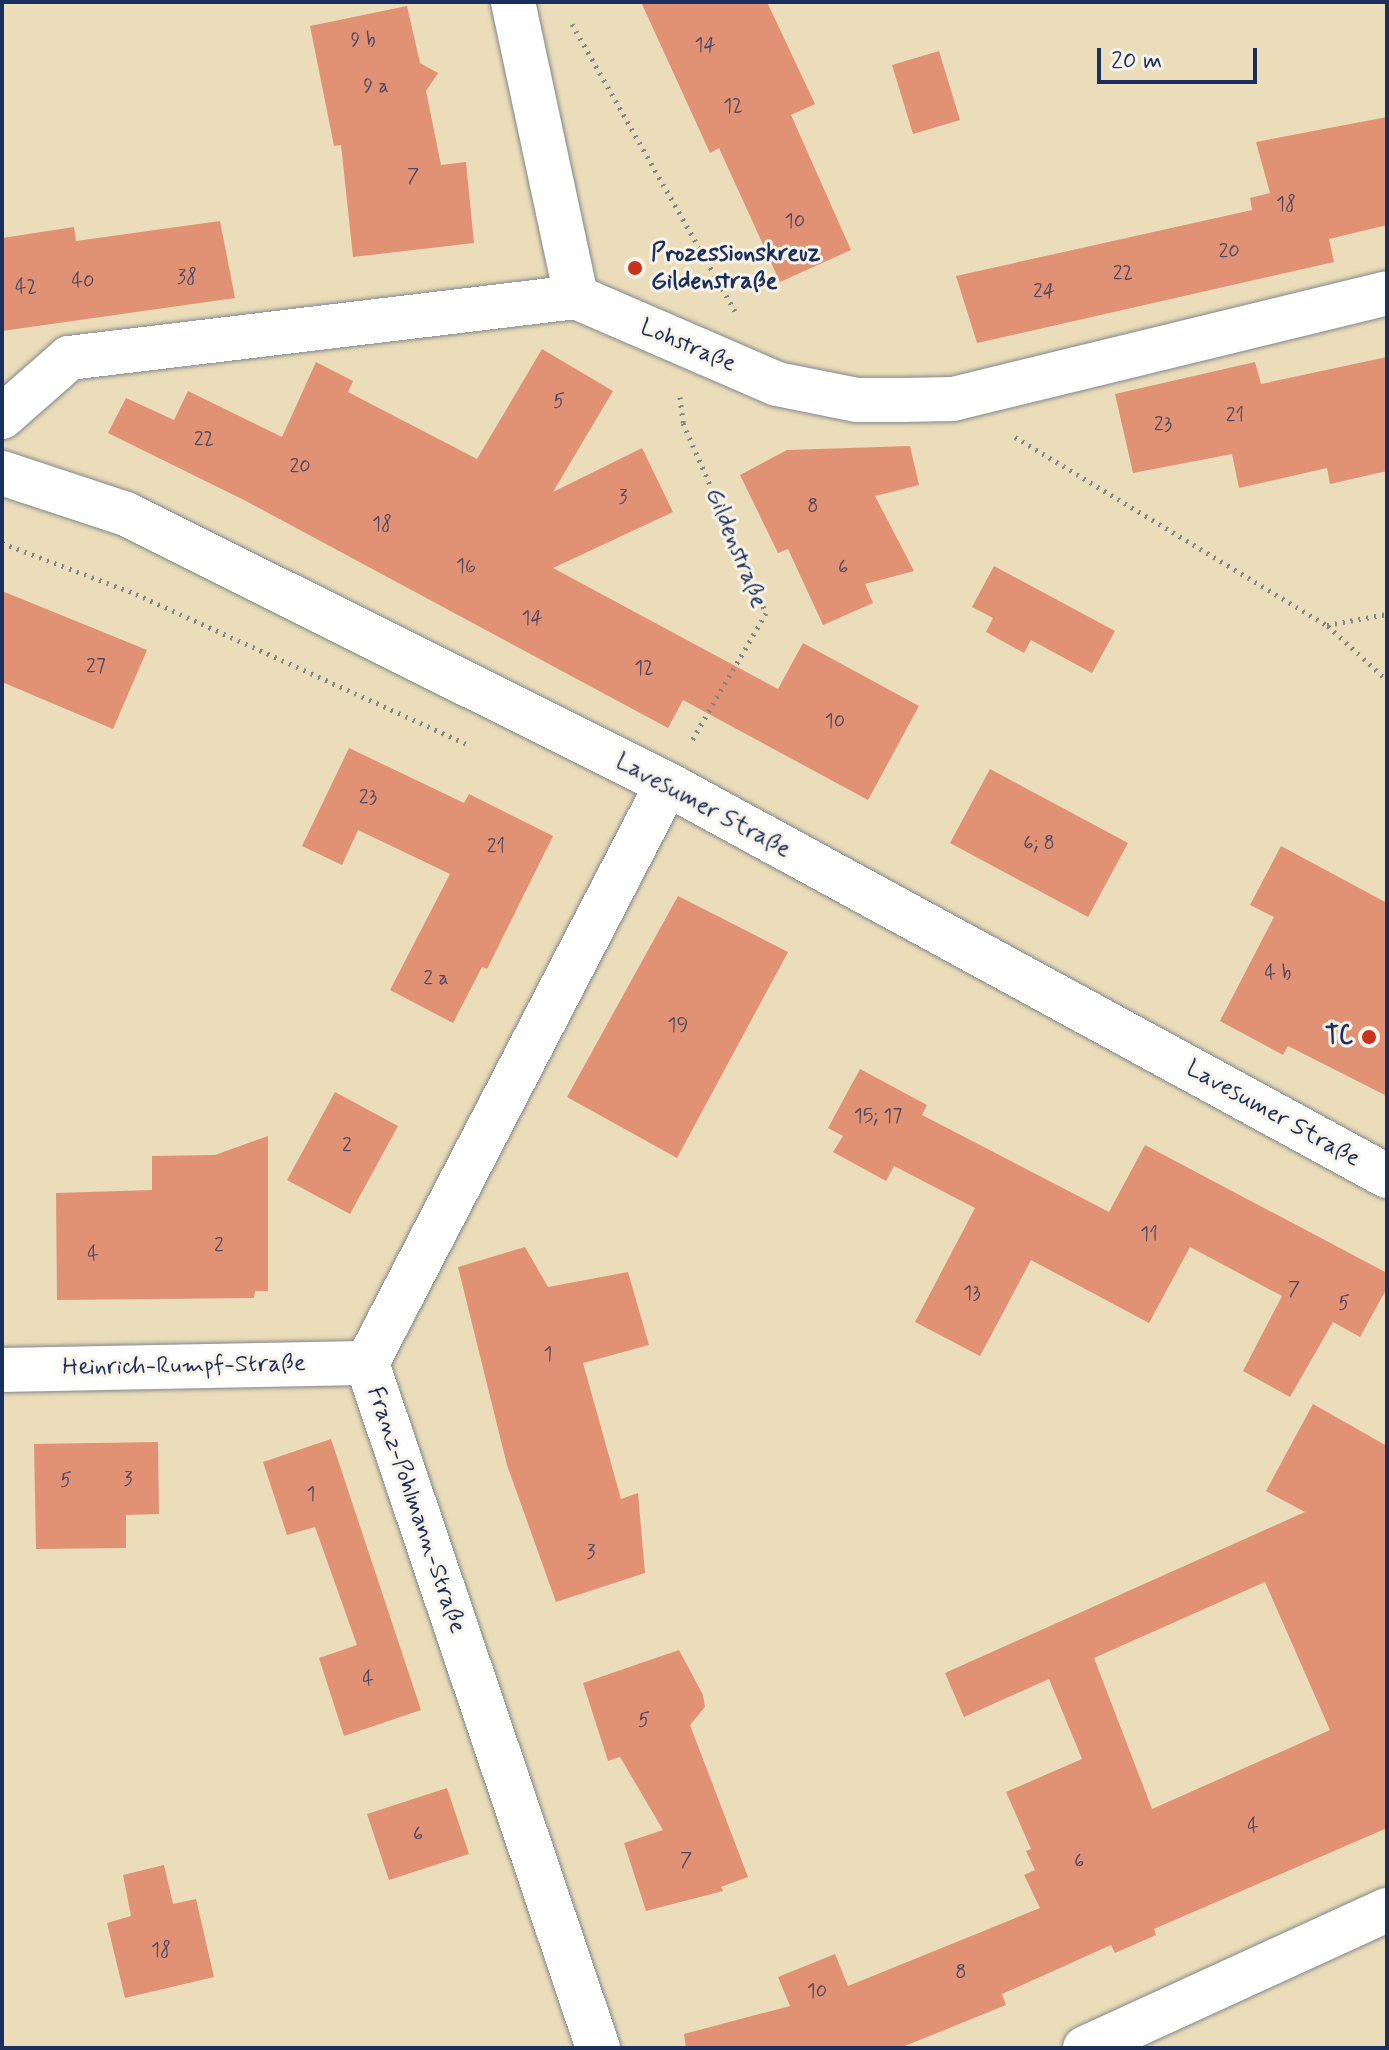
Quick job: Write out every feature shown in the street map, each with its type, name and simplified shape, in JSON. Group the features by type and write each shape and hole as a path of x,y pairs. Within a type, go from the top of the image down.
{"street":[{"path":"2,417 69,358 576,297 514,6"},
{"name":"Lohstraße","path":"576,297 777,384 857,400 953,399 1387,293"},
{"name":"Lavesumer Straße","path":"2,473 126,514 667,784 1387,1176"},
{"name":"Franz-Pohlmann-Straße","path":"598,2048 367,1363 667,784"},
{"name":"Heinrich-Rumpf-Straße","path":"2,1370 367,1363"},
{"path":"1085,2048 1387,1910"}],"path":[{"path":"514,6 561,4 738,316"},
{"name":"Gildenstraße","path":"667,784 766,613 683,423 674,340"},
{"path":"953,399 1327,625 1387,680"},
{"path":"2,543 136,594 482,752"},
{"path":"1327,625 1387,614"}],"building":[{"path":"641,2 767,2 815,104 791,115 851,250 780,282 719,148 710,153"},
{"path":"407,6 420,63 438,73 426,91 441,165 466,162 474,243 353,257 341,145 334,146 310,26"},
{"path":"939,51 960,120 913,134 892,65"},
{"path":"1387,117 1387,225 1329,239 1334,262 977,343 956,276 1252,210 1250,198 1270,193 1256,142"},
{"path":"220,221 235,298 2,331 2,238 74,227 76,241"},
{"path":"542,349 613,391 553,492 642,448 673,512 553,568 778,689 803,643 919,706 868,800 683,700 668,728 246,501 108,433 126,398 174,420 188,391 282,437 316,362 353,381 348,392 477,459"},
{"path":"1387,357 1387,471 1330,484 1327,468 1239,488 1232,454 1133,473 1115,394 1255,362 1261,384"},
{"path":"910,446 919,485 875,496 914,571 865,584 873,603 823,625 788,549 778,553 740,475 787,450"},
{"path":"994,566 1115,631 1092,673 1031,640 1024,653 986,632 993,618 972,607"},
{"path":"2,591 147,650 113,729 2,682"},
{"path":"349,748 464,803 469,794 553,836 487,969 482,967 453,1023 390,990 450,874 358,830 342,865 302,846"},
{"path":"990,769 1128,843 1088,917 950,843"},
{"path":"1281,846 1387,903 1387,1096 1288,1046 1283,1055 1220,1021 1274,917 1250,905"},
{"path":"678,896 788,952 677,1158 567,1097"},
{"path":"860,1069 927,1105 922,1115 1109,1212 1145,1145 1387,1273 1387,1288 1360,1337 1333,1322 1290,1397 1243,1371 1282,1296 1190,1247 1149,1323 1031,1260 980,1356 915,1322 975,1208 894,1166 886,1181 833,1152 843,1136 828,1128"},
{"path":"335,1092 398,1126 350,1214 287,1180"},
{"path":"268,1136 268,1291 255,1291 254,1298 57,1300 56,1193 152,1190 152,1156 215,1155"},
{"path":"525,1247 548,1287 628,1272 649,1345 583,1363 621,1499 638,1493 645,1573 556,1602 507,1465 458,1267"},
{"path":"1313,1404 1387,1446 1387,1828 1154,1929 1156,1935 1115,1953 1111,1945 1002,1994 1006,2005 900,2048 686,2048 684,2034 790,2006 778,1977 835,1954 848,1986 1040,1908 1024,1875 1035,1870 1026,1851 1031,1849 1006,1792 1082,1759 1049,1679 964,1717 945,1673 1305,1512 1266,1491","holes":["1265,1582 1330,1730 1152,1809 1094,1658"]},
{"path":"331,1439 421,1710 344,1736 319,1658 357,1645 315,1527 287,1535 263,1462"},
{"path":"158,1442 159,1514 126,1515 126,1548 36,1549 34,1444"},
{"path":"679,1650 703,1695 705,1707 690,1725 748,1877 721,1887 723,1891 646,1911 624,1843 663,1830 620,1757 608,1761 583,1683"},
{"path":"447,1788 469,1854 389,1880 367,1814"},
{"path":"164,1865 173,1904 196,1899 214,1977 125,1998 107,1923 131,1916 123,1875"}],"place":[{"name":"Prozessionskreuz Gildenstraße","path":"635,268"},
{"name":"TC","path":"1369,1037"}]}
